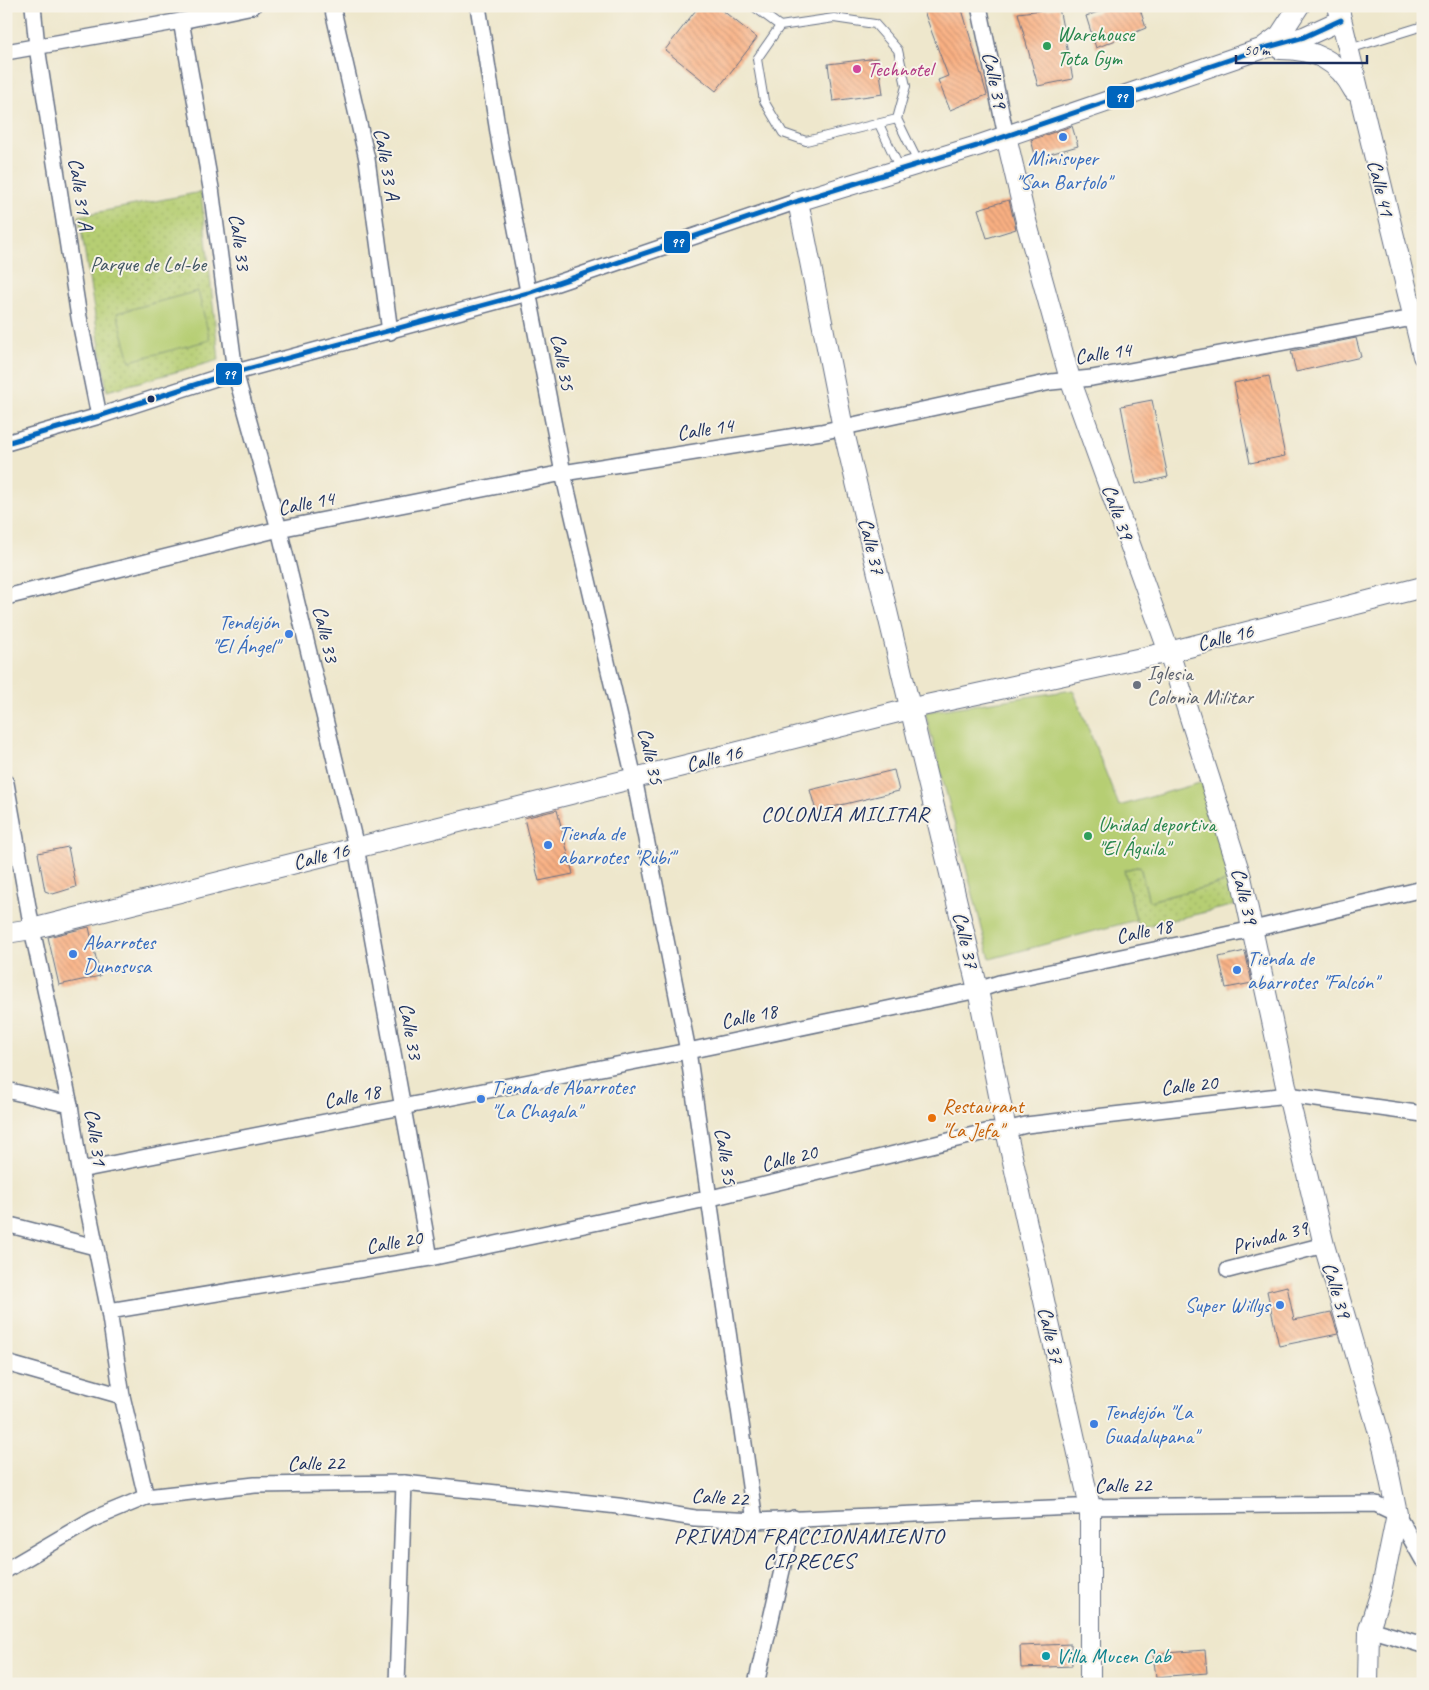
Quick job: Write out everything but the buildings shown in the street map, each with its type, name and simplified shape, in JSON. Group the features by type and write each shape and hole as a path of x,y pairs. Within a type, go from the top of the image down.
{"main road":[{"path":"1261,49 1280,35 1299,6"},
{"path":"798,201 1006,136 1304,36 1340,13"},
{"name":"Calle 41","path":"1340,13 1423,356"},
{"path":"1261,49 1294,48 1307,50 1319,55 1342,73 1355,91 1363,111"},
{"name":"Calle 39","path":"1006,136 1026,221 1070,379 1169,652 1217,796 1241,877 1288,1095 1324,1245 1384,1450 1397,1514 1382,1592 1369,1630 1368,1684"},
{"name":"Calle 37","path":"798,201 843,428 978,990 1006,1130 1090,1507 1090,1684"},
{"name":"Calle 16","path":"6,933 32,929 912,709 1169,652 1423,586"}],"street":[{"name":"Calle 31 A","path":"33,6 36,47 79,317 99,416"},
{"path":"6,52 181,22 253,6"},
{"name":"Calle 33 A","path":"332,6 367,159 390,332"},
{"name":"Calle 35","path":"478,6 501,151 563,474 634,778 688,1051 711,1198 755,1521"},
{"name":"Calle 39","path":"979,6 1006,136"},
{"name":"Calle 33","path":"181,22 211,188 235,372 279,529 356,847 430,1258"},
{"path":"6,443 99,416 235,372 390,332 528,293 798,201"},
{"name":"Calle 14","path":"6,597 279,529 563,474 843,428 1070,379 1092,378 1413,318"},
{"name":"Calle 31","path":"6,783 9,813 70,1105 80,1170 109,1311 122,1396 146,1497"},
{"name":"Calle 18","path":"80,1170 688,1051 978,990 1423,889"},
{"path":"6,1090 70,1105"},
{"name":"Calle 20","path":"109,1311 430,1258 711,1198 990,1131 1006,1130 1026,1125 1288,1095 1423,1114"},
{"path":"6,1224 95,1247"},
{"name":"Privada 39","path":"1228,1270 1324,1245"},
{"path":"6,1363 122,1396"},
{"path":"397,1684 404,1482"},
{"name":"Calle 22","path":"6,1570 93,1519 146,1497 255,1485 404,1482 618,1506 695,1518 755,1521 1090,1507 1376,1504 1397,1514"},
{"path":"1397,1514 1423,1560"},
{"path":"756,1684 794,1518"},
{"path":"1369,1630 1423,1645"}],"lane":[{"path":"754,6 780,26 834,18 875,24 898,50 906,86 897,119 919,164"},
{"path":"780,26 757,59 764,101 783,133 806,141 897,119"},
{"path":"1349,49 1423,26"},
{"path":"879,124 900,169"}],"green space":[{"name":"Parque de Lol-be","path":"201,192 219,360 107,391 79,216"},
{"path":"198,291 210,340 130,361 117,313"},
{"name":"Unidad deportiva \"El Águila\"","path":"1073,690 1119,806 1203,782 1230,881 1149,901 1140,866 1124,870 1136,920 990,959 925,712"},
{"path":"1140,866 1149,901 1230,881 1236,905 1138,928 1124,870"}],"transit line":[{"name":"99","path":"6,443 99,416 225,375 528,293 798,201 977,146 1261,49 1304,37 1341,20"}],"place":[{"name":"Warehouse Tota Gym","path":"1047,46"},
{"name":"Technotel","path":"857,69"},
{"name":"Minisuper \"San Bartolo\"","path":"1063,137"},
{"name":"Tendejón \"El Ángel\"","path":"289,634"},
{"name":"Iglesia Colonia Militar","path":"1137,685"},
{"name":"Unidad deportiva \"El Águila\"","path":"1088,836"},
{"name":"Tienda de abarrotes \"Rubí\"","path":"548,845"},
{"name":"Abarrotes Dunosusa","path":"73,954"},
{"name":"Tienda de abarrotes \"Falcón\"","path":"1237,970"},
{"name":"Tienda de Abarrotes \"La Chagala\"","path":"481,1099"},
{"name":"Restaurant \"La Jefa\"","path":"932,1118"},
{"name":"Super Willys","path":"1280,1305"},
{"name":"Tendejón \"La Guadalupana\"","path":"1094,1424"},
{"name":"Villa Mucen Cab","path":"1046,1656"}],"district":[{"name":"COLONIA MILITAR","path":"845,813"},
{"name":"PRIVADA FRACCIONAMIENTO CIPRECES","path":"809,1548"}]}
